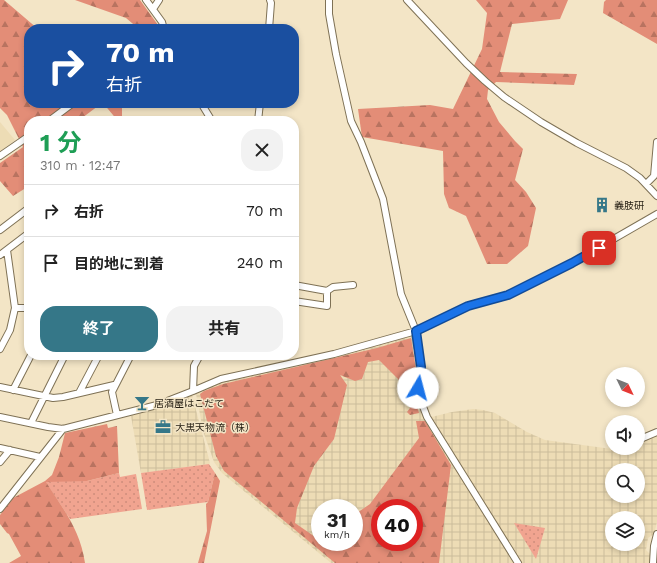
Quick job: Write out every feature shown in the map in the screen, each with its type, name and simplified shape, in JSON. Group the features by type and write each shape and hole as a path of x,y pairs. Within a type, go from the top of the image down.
{"street":[{"path":"146,0 163,24"},
{"path":"153,9 159,0"},
{"path":"269,24 270,0"},
{"path":"329,0 329,14 336,54 351,121 361,142 383,199 401,294 416,331 421,367 418,382 419,396 423,410 518,563"},
{"path":"407,0 466,63 504,97 577,143 626,168 640,178 657,196"},
{"path":"56,116 66,108"},
{"path":"0,156 24,139"},
{"path":"646,184 656,176 657,142"},
{"path":"0,230 24,212"},
{"path":"0,417 62,429 157,405 220,379 334,354 416,331 468,306 508,295 572,263 657,214"},
{"path":"0,255 24,237"},
{"path":"0,349 10,330 15,308 7,250"},
{"path":"299,286 327,291 333,287 353,285"},
{"path":"299,302 327,306 327,291"},
{"path":"15,308 24,308"},
{"path":"14,390 29,360"},
{"path":"31,423 62,360"},
{"path":"79,393 96,360"},
{"path":"117,415 112,392 114,385 128,360"},
{"path":"193,391 194,366 197,360"},
{"path":"0,387 53,398 114,385"},
{"path":"1,505 62,429"},
{"path":"645,437 657,432"},
{"path":"0,448 40,457"},
{"path":"0,462 10,450"},
{"path":"653,563 654,546 657,534"}],"shaded area":[{"path":"0,122 15,140 0,152"},
{"path":"411,335 414,337 418,367 414,384 417,401 423,419 452,412 473,409 483,410 495,413 527,432 545,440 605,448 605,455 645,455 645,440 657,435 657,522 654,534 648,538 646,550 652,556 652,563 331,563 316,551 363,551 363,499 311,499 311,546 222,473 214,462 203,431 196,393 197,391 239,376 299,366"},
{"path":"192,395 210,463 141,473 131,416 165,406"},
{"path":"209,464 215,473 208,502 147,510 141,473"},
{"path":"119,473 120,477 136,474 142,509 70,519 45,481 87,481"},
{"path":"514,523 545,528 536,559"}],"green space":[{"path":"0,0 4,0 32,24 24,24 24,108 95,108 85,116 24,116 24,189 13,196 0,181 0,163 23,147 7,115 0,108"},
{"path":"75,0 140,0 157,24 133,24 126,18"},
{"path":"476,0 568,0 560,19 512,24 500,72 577,74 574,85 496,82 488,90 487,99 499,122 523,149 515,180 526,192 536,208 528,246 507,264 487,264 466,216 449,208 444,194 443,151 362,137 358,109 430,105 453,109 482,49 487,13"},
{"path":"606,0 657,0 657,44 603,13 604,2"},
{"path":"107,108 122,108 122,116 114,116"},
{"path":"411,338 416,369 413,391 419,413 410,415 407,412 412,406 410,391 379,360 368,362 362,379 355,381 340,375 347,385 334,439 314,466 297,508 295,523 311,534 311,543 224,471 216,456 200,394 223,384 377,348"},
{"path":"416,421 425,421 451,465 439,563 335,563 321,551 363,551 363,509 371,503 371,551 423,551 423,499 374,499 419,438"},
{"path":"107,424 108,428 117,426 119,473 87,481 46,482 75,530 83,551 85,563 9,563 21,556 9,534 0,524 0,515 13,498 45,481 52,475 59,457 65,433"},
{"path":"215,473 220,481 204,563 198,563 207,531 206,504 208,502"}],"place":[{"name":"義肢研","path":"602,205"},
{"name":"居酒屋はこだて","path":"142,403"},
{"name":"大黒天物流（株）","path":"163,427"}],"route":[{"path":"418,388 421,367 416,331 468,306 508,295 599,248"}]}
